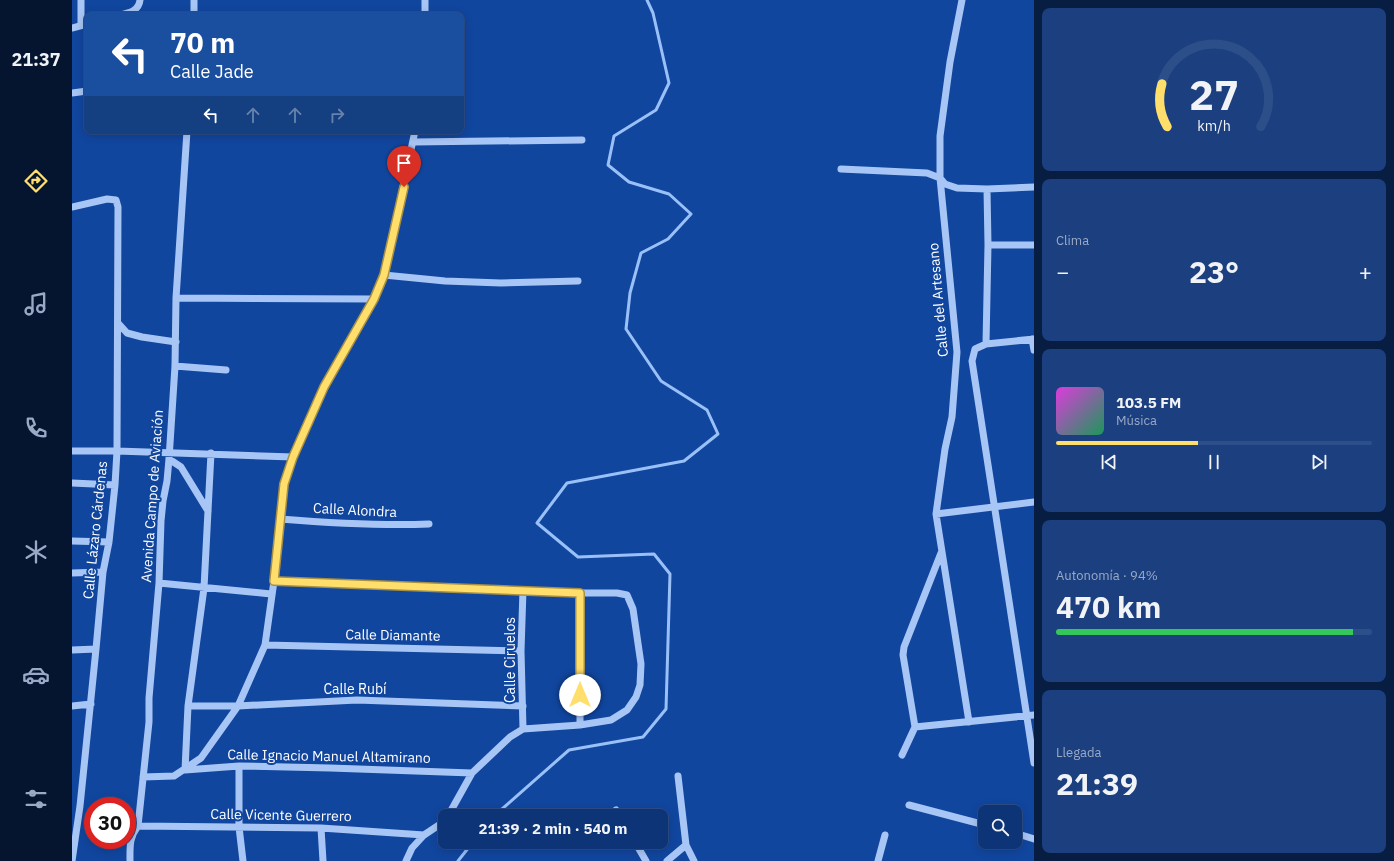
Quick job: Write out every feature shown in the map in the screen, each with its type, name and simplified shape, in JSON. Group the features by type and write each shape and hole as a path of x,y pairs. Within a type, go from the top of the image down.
{"street":[{"path":"72,28 84,24 81,0"},
{"path":"194,0 194,12"},
{"path":"425,0 426,12"},
{"name":"Calle del Artesano","path":"962,0 950,62 940,136 940,178 957,352 952,417 936,514 969,722"},
{"path":"133,12 140,1"},
{"path":"72,93 84,91"},
{"name":"Avenida Campo de Aviación","path":"130,861 132,834 138,826 149,722 149,698 159,584 161,521 163,501 168,481 175,366 176,298 187,134"},
{"path":"143,778 174,776 201,758 238,706 265,644 274,581 284,484 293,457 324,387 374,299 384,275 414,134"},
{"path":"413,142 582,140"},
{"path":"841,169 927,173 940,178 945,184 958,188 988,189 1034,187"},
{"path":"986,344 988,189"},
{"name":"Calle Lázaro Cárdenas","path":"72,207 107,199 116,200 118,207 117,450 115,485 109,542 103,572 91,704 80,806 72,861"},
{"path":"988,245 1034,245"},
{"path":"384,275 445,281 501,283 578,281"},
{"path":"176,298 374,299"},
{"path":"118,323 127,332 142,337 176,342"},
{"path":"1034,350 1033,339 986,344 975,349 972,360 1030,715 1034,763"},
{"path":"175,366 226,370"},
{"path":"72,451 117,450 169,456 211,453 293,457"},
{"path":"185,770 188,706 204,588 211,453"},
{"path":"169,456 181,467 208,512"},
{"path":"72,483 115,485"},
{"path":"936,514 995,508 1034,502"},
{"name":"Calle Alondra","path":"280,519 395,526 429,524"},
{"path":"72,540 109,542"},
{"path":"902,755 915,727 903,655 904,647 942,552"},
{"path":"72,573 103,572"},
{"path":"274,581 580,593 617,593 627,595 633,609 641,664 640,685 636,697 627,710 612,720 580,725 523,729 510,737 472,773 452,809"},
{"path":"159,584 271,594"},
{"name":"Calle Ciruelos","path":"523,590 521,651 523,729"},
{"path":"580,593 580,725"},
{"name":"Calle Diamante","path":"265,644 521,651"},
{"path":"72,650 96,649"},
{"name":"Calle Rubí","path":"188,706 238,706 357,700 523,706"},
{"path":"72,706 91,704"},
{"path":"915,727 1030,715"},
{"path":"239,766 239,827 243,861"},
{"name":"Calle Ignacio Manuel Altamirano","path":"185,770 239,766 472,773"},
{"path":"678,776 686,845 694,861"},
{"path":"909,805 978,823"},
{"path":"406,861 412,848 424,834 438,825"},
{"name":"Calle Vicente Guerrero","path":"138,826 321,828 424,834"},
{"path":"321,828 323,861"},
{"path":"878,861 885,835"},
{"path":"1022,835 1034,838"},
{"path":"667,861 686,845"},
{"path":"639,849 646,861"}],"waterway":[{"path":"502,809 569,750 643,737 666,709 670,574 654,554 578,557 537,523 567,483 684,461 718,434 707,410 661,381 626,329 630,293 641,253 668,239 691,214 669,194 629,182 608,165 614,136 656,110 669,83 653,13 647,0"},
{"path":"458,861 467,849"}],"route":[{"path":"404,187 384,275 374,299 324,387 293,457 284,484 274,581 580,593 580,695"}]}
